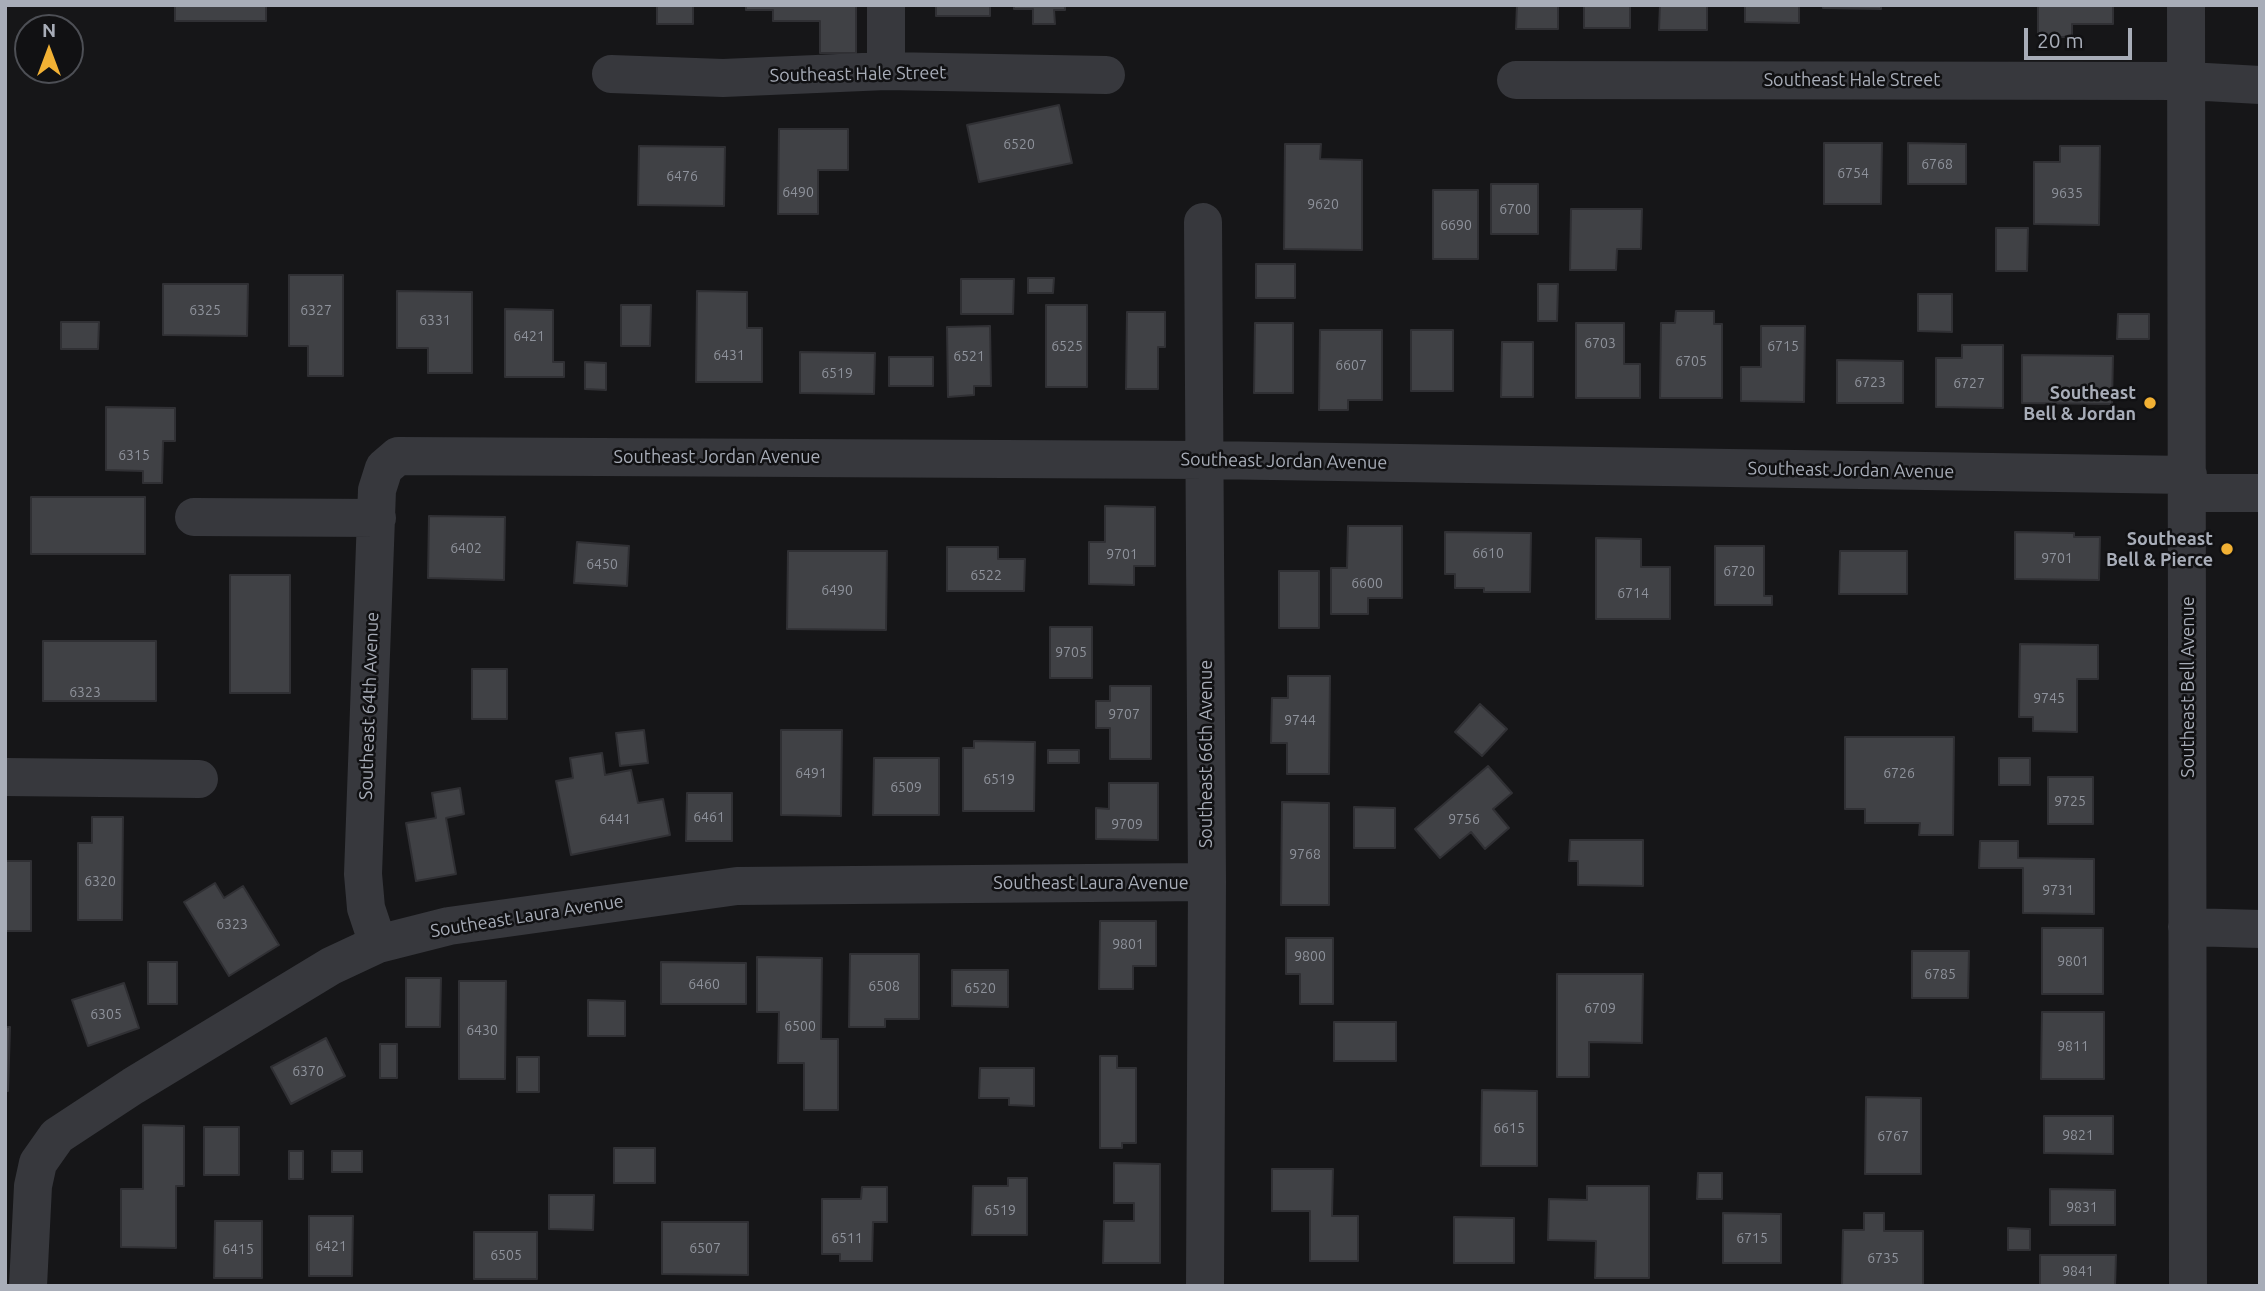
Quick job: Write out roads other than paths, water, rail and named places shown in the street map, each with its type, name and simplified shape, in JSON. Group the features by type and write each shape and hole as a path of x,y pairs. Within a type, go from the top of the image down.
{"street":[{"path":"886,5 886,71"},
{"name":"Southeast Bell Avenue","path":"2186,5 2188,1286"},
{"name":"Southeast Hale Street","path":"611,74 723,78 886,71 1105,75"},
{"name":"Southeast Hale Street","path":"1516,80 2188,81 2260,85"},
{"name":"Southeast 66th Avenue","path":"1203,222 1207,882 1205,1286"},
{"name":"Southeast Jordan Avenue","path":"384,468 398,456 419,455 1206,460 2188,484 2260,493"},
{"name":"Southeast 64th Avenue","path":"378,944 366,908 363,874 377,490 384,468"},
{"path":"194,517 377,518"},
{"path":"5,777 199,779"},
{"name":"Southeast Laura Avenue","path":"28,1286 33,1186 38,1163 57,1136 133,1086 331,967 378,944 450,926 737,887 1207,882"},
{"path":"2187,927 2260,929"}],"place":[{"name":"Southeast Bell & Jordan","path":"2150,403"},
{"name":"Southeast Bell & Pierce","path":"2227,549"}]}
